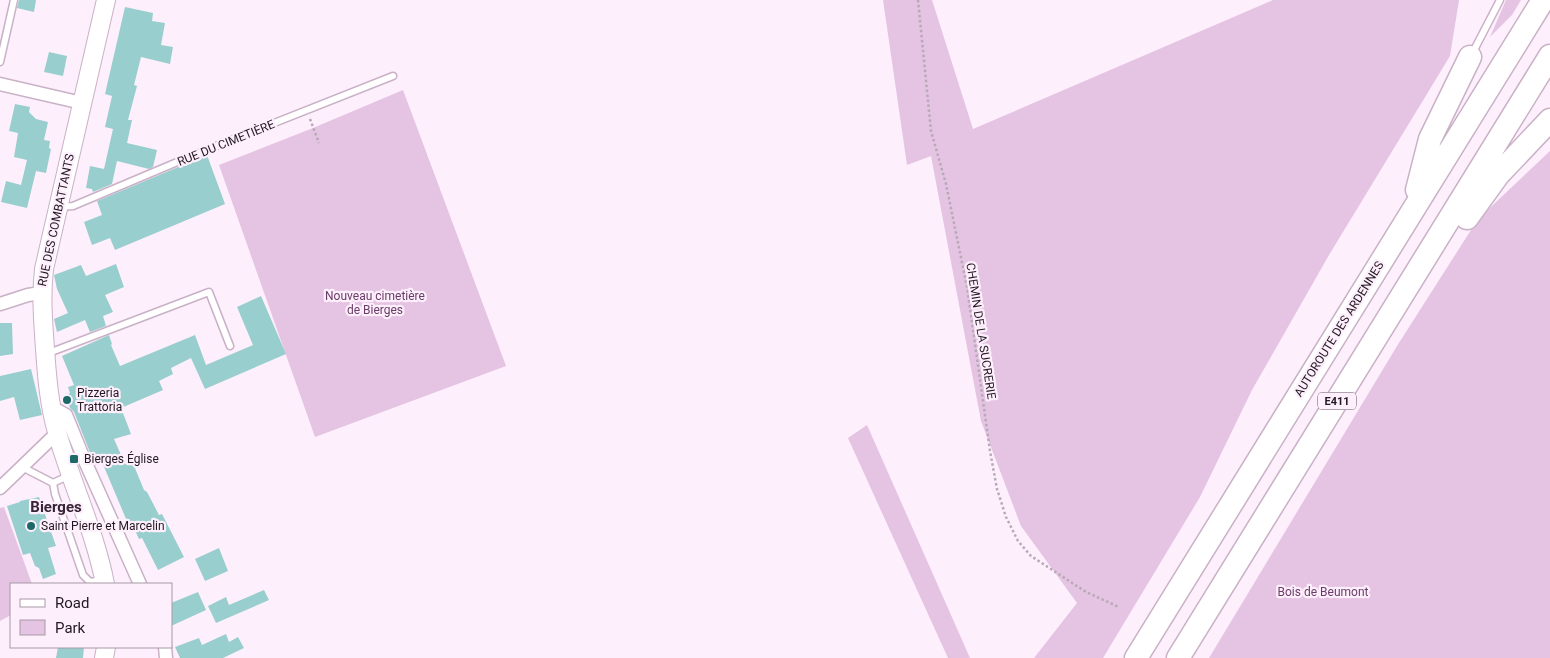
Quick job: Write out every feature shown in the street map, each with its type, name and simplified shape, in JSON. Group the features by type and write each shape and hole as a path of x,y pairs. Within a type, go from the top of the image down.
{"highway":[{"name":"AUTOROUTE DES ARDENNES","path":"1136,658 1543,0"},
{"name":"E411","path":"1178,658 1550,56"},
{"path":"1410,214 1430,139 1470,57"},
{"path":"1436,240 1463,225 1481,196 1498,175 1548,125"}],"street":[{"name":"RUE DES COMBATTANTS","path":"105,582 96,543 71,475 51,409 41,294 44,269 106,0"},
{"path":"0,84 82,103"},
{"path":"0,304 28,295 41,294"},
{"path":"51,409 66,415 140,583"},
{"path":"0,488 57,433"}],"lane":[{"path":"0,62 14,0"},
{"path":"1470,57 1500,0"},
{"name":"RUE DU CIMETIÈRE","path":"58,206 65,208 73,206 201,152 394,76"},
{"path":"45,354 209,292 230,346"},
{"path":"22,467 53,482 71,475"},
{"path":"53,482 55,494 83,576 90,582 105,582"}],"path":[{"name":"CHEMIN DE LA SUCRERIE","path":"918,0 931,131 946,184 967,287 990,451 997,489 1006,517 1018,541 1032,556 1086,592 1119,607"},
{"path":"306,111 319,143"}],"green space":[{"path":"883,0 932,0 973,129 1273,0 1459,0 1450,56 1329,255 1252,390 1200,497 1103,658 1034,658 1077,603 1021,526 981,421 931,156 907,165"},
{"path":"1506,0 1521,0 1512,15 1490,37"},
{"name":"Nouveau cimetière de Bierges","path":"403,90 506,366 315,437 219,165"},
{"name":"Bois de Beumont","path":"1550,151 1550,658 1209,658 1397,346 1478,219"},
{"path":"867,425 970,658 948,658 848,438"},
{"path":"4,507 32,583 10,583 10,616 0,621 0,508"}],"building":[{"path":"19,0 36,0 34,12 17,8"},
{"path":"125,7 153,13 152,21 165,23 161,45 173,47 170,64 141,57 134,85 137,86 128,120 132,120 127,143 157,150 153,167 149,169 117,161 112,184 93,192 92,189 86,188 90,166 104,169 113,129 105,127 112,96 105,94"},
{"path":"49,52 67,56 63,76 44,72"},
{"path":"15,104 30,107 29,112 36,119 48,122 44,140 50,141 49,148 51,149 46,173 36,171 27,208 1,202 6,181 21,185 27,160 14,157 18,133 9,131"},
{"path":"207,155 225,204 115,250 110,238 92,245 84,222 102,215 97,201"},
{"path":"116,264 124,287 105,295 113,312 103,316 106,326 90,332 85,320 57,332 54,319 68,313 57,289 54,275 81,265 86,276"},
{"path":"261,296 286,354 205,389 191,358 171,368 173,374 159,381 163,390 121,408 131,434 114,439 125,464 132,461 144,490 147,492 159,515 162,514 184,557 158,570 142,538 139,539 132,524 129,526 102,462 95,465 74,412 70,408 65,396 70,393 68,387 74,385 62,356 109,335 120,366 195,335 206,365 253,345 237,307"},
{"path":"0,323 12,323 13,354 0,356"},
{"path":"31,369 42,415 20,420 14,397 0,401 0,376"},
{"name":"Saint Pierre et Marcelin","path":"39,497 56,546 48,548 56,574 43,579 30,553 23,555 7,506"},
{"path":"219,548 228,571 205,581 195,559"},
{"path":"264,590 269,600 216,623 208,606 226,597 229,605"},
{"path":"198,592 206,610 172,626 172,603"},
{"path":"226,634 229,642 238,637 244,648 223,658 180,658 175,647 199,638 202,645"},
{"path":"58,648 84,648 83,658 56,658"}],"place":[{"name":"Pizzeria Trattoria","path":"67,400"},
{"name":"Bierges Église","path":"74,459"},
{"name":"Saint Pierre et Marcelin","path":"31,526"}],"district":[{"name":"Bierges","path":"56,507"}]}
